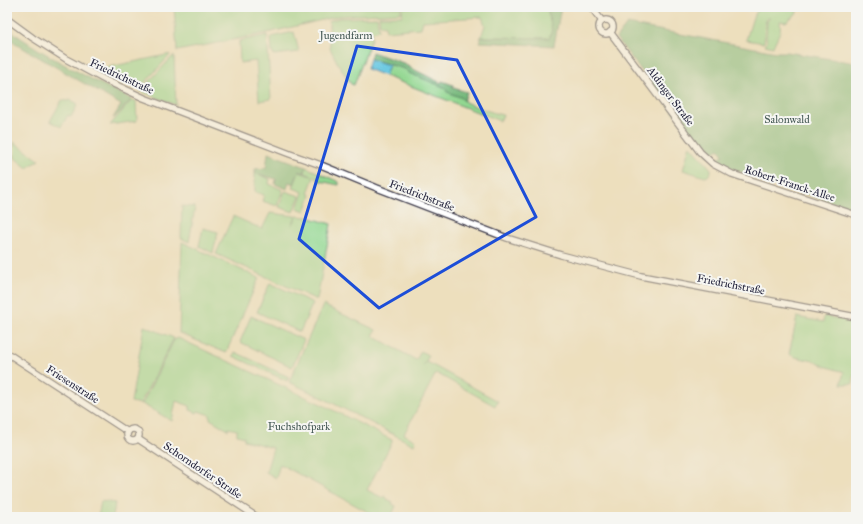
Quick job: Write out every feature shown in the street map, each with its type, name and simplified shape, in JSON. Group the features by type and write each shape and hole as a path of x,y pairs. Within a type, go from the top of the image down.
{"main road":[{"path":"591,7 602,21"},
{"name":"Friedrichstraße","path":"7,20 66,59 125,89 507,238 636,275 856,317"},
{"path":"606,20 611,22 612,27 610,32 606,33 601,31 599,26 602,21 606,20"},
{"name":"Aldinger Straße","path":"610,32 700,152 706,159 719,168"},
{"name":"Robert-Franck-Allee","path":"719,168 732,174 856,215"},
{"name":"Friesenstraße","path":"7,353 128,432"},
{"name":"Schorndorfer Straße","path":"138,439 140,434 136,430 132,429 128,432 127,437 130,440 135,441 138,439 257,517"}],"highlighted area":[{"path":"357,46 457,60 536,217 379,308 299,239"}],"green space":[{"path":"174,7 401,7 401,13 339,16 267,33 177,51"},
{"path":"403,7 547,7 552,30 549,38 481,37 485,25 482,17 423,21 421,28 386,31 385,26 380,25 379,16 402,16"},
{"path":"547,7 561,7 554,46 479,42 481,37 549,38 552,30"},
{"path":"760,7 797,8 797,13 786,22 780,21 780,32 773,47 765,45 767,42 767,21 770,18 767,18 765,24 764,43 746,40 753,17"},
{"name":"Jugendfarm","path":"377,17 379,30 372,32 372,37 354,85 351,84 330,48 329,21 339,18"},
{"name":"Salonwald","path":"627,24 776,52 787,52 856,63 856,210 736,171 715,161 723,155 719,149 708,156 616,38"},
{"path":"7,28 52,58 132,99 113,118 121,105 7,38"},
{"path":"294,32 299,52 274,55 272,53 271,37"},
{"path":"267,35 271,99 259,101 256,61 240,63 239,41"},
{"path":"372,52 406,64 407,66 441,83 442,81 453,85 453,88 467,92 464,101 462,98 447,92 444,87 409,73 405,69 370,59"},
{"path":"171,54 140,88 103,72 104,68"},
{"path":"174,55 176,105 140,91"},
{"path":"390,64 405,69 409,73 444,87 446,90 460,96 464,101 470,104 503,115 500,121 385,76"},
{"path":"62,100 71,100 78,104 71,117 68,115 61,127 50,121"},
{"path":"132,100 136,101 137,121 110,125"},
{"path":"14,142 39,160 27,168 15,158"},
{"path":"690,145 711,169 708,176 705,177 683,170"},
{"path":"268,153 306,167 304,173 299,171 294,184 289,182 287,189 275,184 276,179 255,173 255,169 266,168"},
{"path":"306,167 339,182 339,185 320,181 305,173"},
{"path":"299,172 314,177 308,193 311,195 305,211 297,208 303,192 293,188"},
{"path":"255,173 270,179 269,184 283,190 277,206 262,201 264,195 255,192"},
{"path":"285,191 300,196 293,212 279,207"},
{"path":"182,206 195,207 189,242 181,238"},
{"path":"270,213 296,216 292,226 297,216 307,217 331,224 317,300 216,254 233,216 262,229"},
{"path":"203,228 218,232 213,253 199,246"},
{"path":"182,242 259,278 226,353 179,333"},
{"path":"270,283 313,303 300,332 257,312"},
{"path":"323,305 376,330 373,336 416,360 421,351 429,356 423,366 427,362 498,401 495,406 436,373 404,434 416,441 414,445 289,382"},
{"path":"251,316 304,340 292,367 240,342"},
{"path":"824,316 856,322 856,375 854,375 853,384 841,384 844,372 824,366 818,362 795,357 789,354 797,317 823,322"},
{"path":"144,326 174,338 140,404 131,402"},
{"name":"Fuchshofpark","path":"178,338 325,406 392,440 367,490 383,498 384,496 393,502 392,504 396,506 391,517 377,517 280,464 276,478 266,472 273,448 244,440 244,437 237,435 237,430 228,428 228,430 210,419 210,415 198,411 197,413 190,410 190,406 176,401 172,421 142,404 174,340"},
{"path":"235,352 289,377 287,381 233,356"},
{"path":"101,501 115,503 113,517 98,517"}],"water":[{"path":"370,59 389,65 385,76 367,69"}]}
